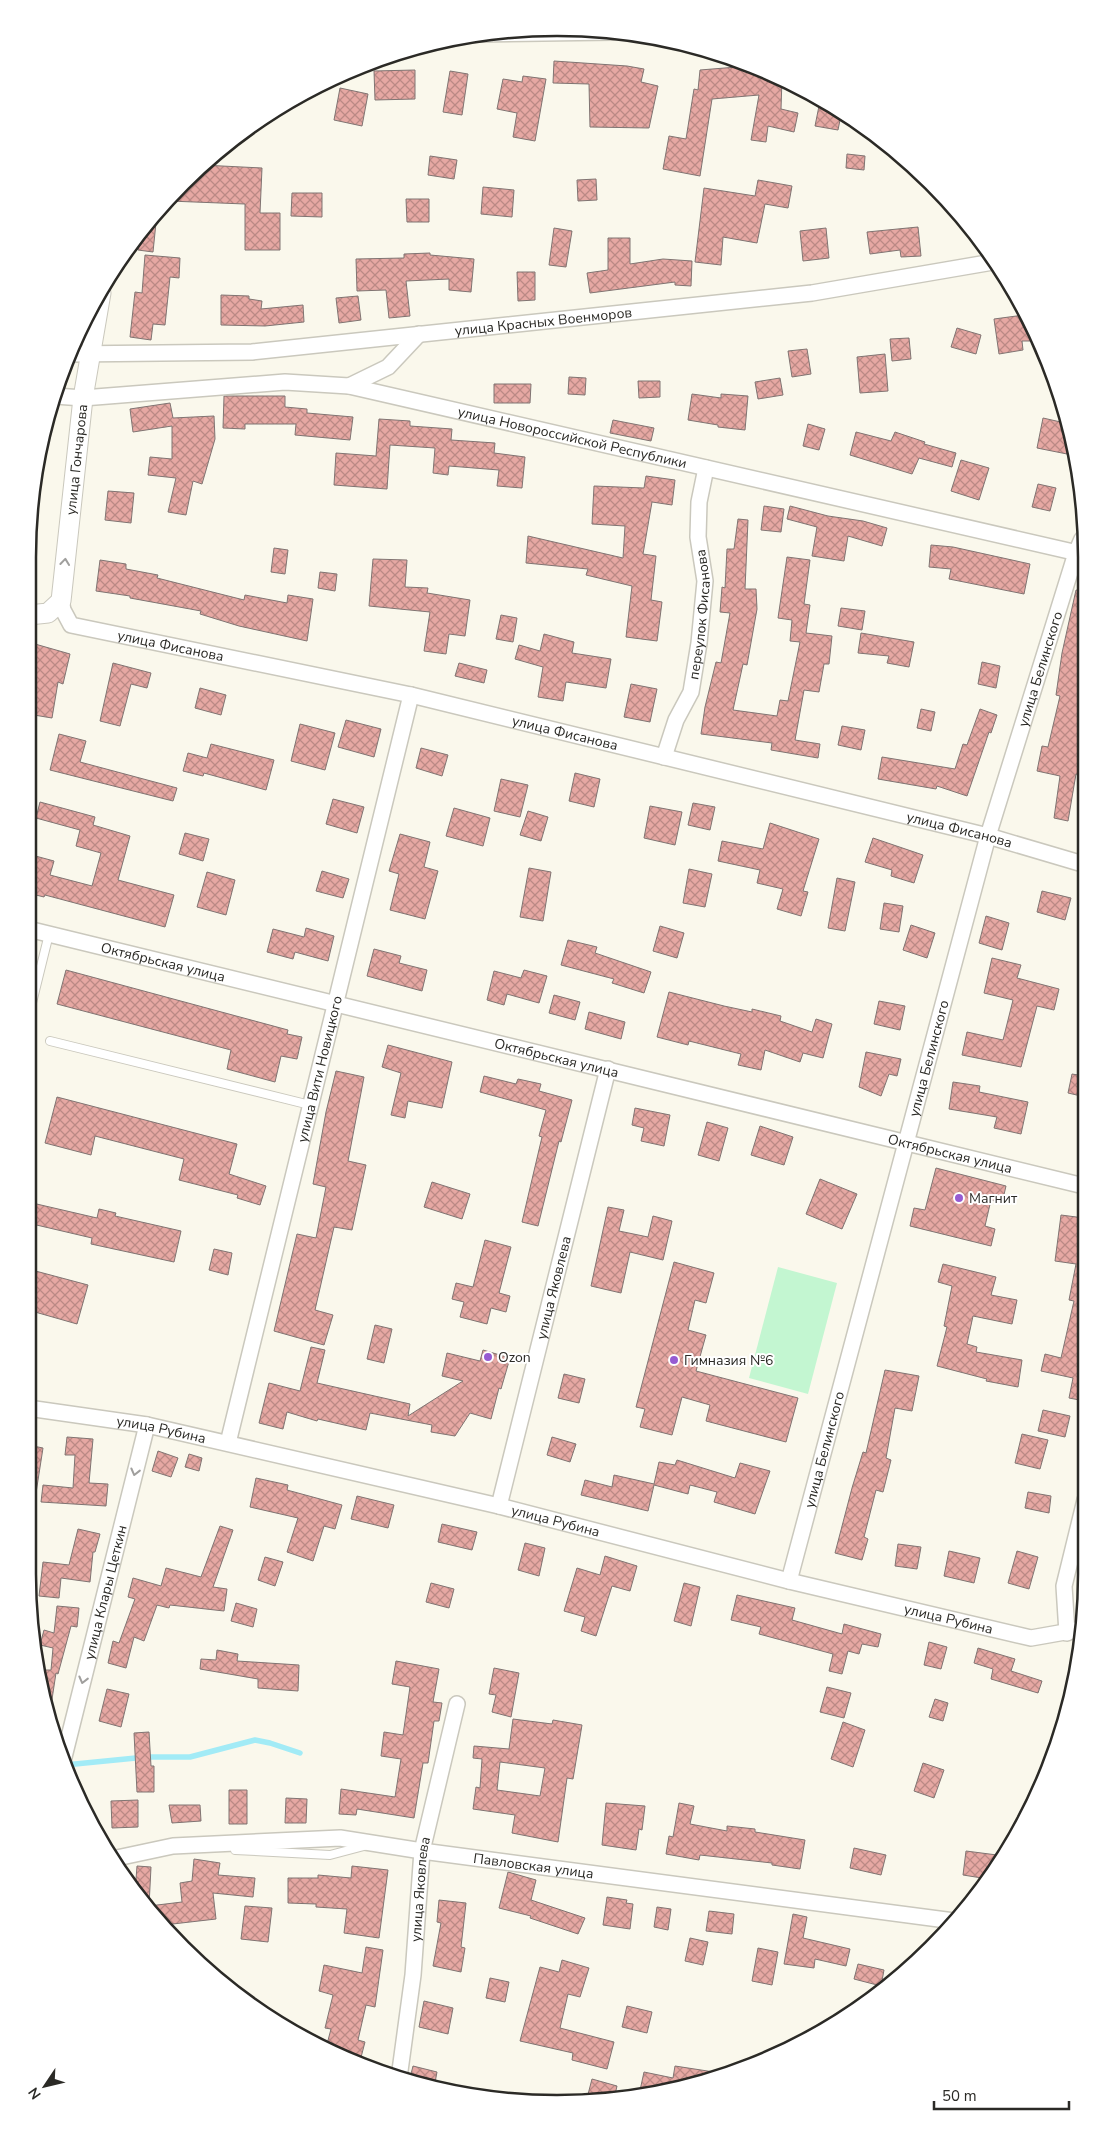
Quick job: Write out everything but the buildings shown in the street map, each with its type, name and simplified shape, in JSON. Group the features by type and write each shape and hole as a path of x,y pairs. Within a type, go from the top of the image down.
{"street":[{"name":"улица Красных Военморов","path":"92,354 252,352 812,293 987,263"},
{"name":"улица Гончарова","path":"61,600 83,398 92,354 97,313"},
{"path":"349,386 388,367 419,334"},
{"path":"78,354 92,354"},
{"name":"улица Новороссийской Республики","path":"62,396 83,398 285,382 349,386 1078,553"},
{"name":"переулок Фисанова","path":"664,757 676,720 691,692 699,644 705,581 698,537 699,502 706,468"},
{"name":"улица Белинского","path":"789,1581 988,836 1078,556"},
{"path":"36,617 56,608 61,600"},
{"path":"61,600 63,610 71,625"},
{"name":"улица Фисанова","path":"36,620 71,625 411,695 988,836 1078,863"},
{"name":"улица Вити Новицкого","path":"228,1443 411,695"},
{"name":"Октябрьская улица","path":"36,931 906,1141 1078,1184"},
{"name":"улица Яковлева","path":"500,1506 608,1069"},
{"name":"улица Рубина","path":"36,1409 147,1424 500,1506 789,1581 1030,1638 1074,1631"},
{"name":"улица Клары Цеткин","path":"66,1747 147,1424"},
{"path":"1067,1633 1064,1586 1078,1529"},
{"name":"улица Яковлева","path":"401,2070 413,1975 422,1851 457,1704"},
{"name":"Павловская улица","path":"120,1857 173,1846 340,1838 422,1851 946,1920"}],"lane":[{"path":"36,987 49,934"},
{"path":"50,1041 310,1105"}],"green space":[{"path":"778,1267 837,1283 808,1394 749,1378"}],"waterway":[{"path":"73,1764 146,1757 190,1757 255,1740 300,1753"}],"place":[{"name":"Магнит","path":"959,1198"},
{"name":"Ozon","path":"488,1357"},
{"name":"Гимназия №6","path":"674,1360"}]}
